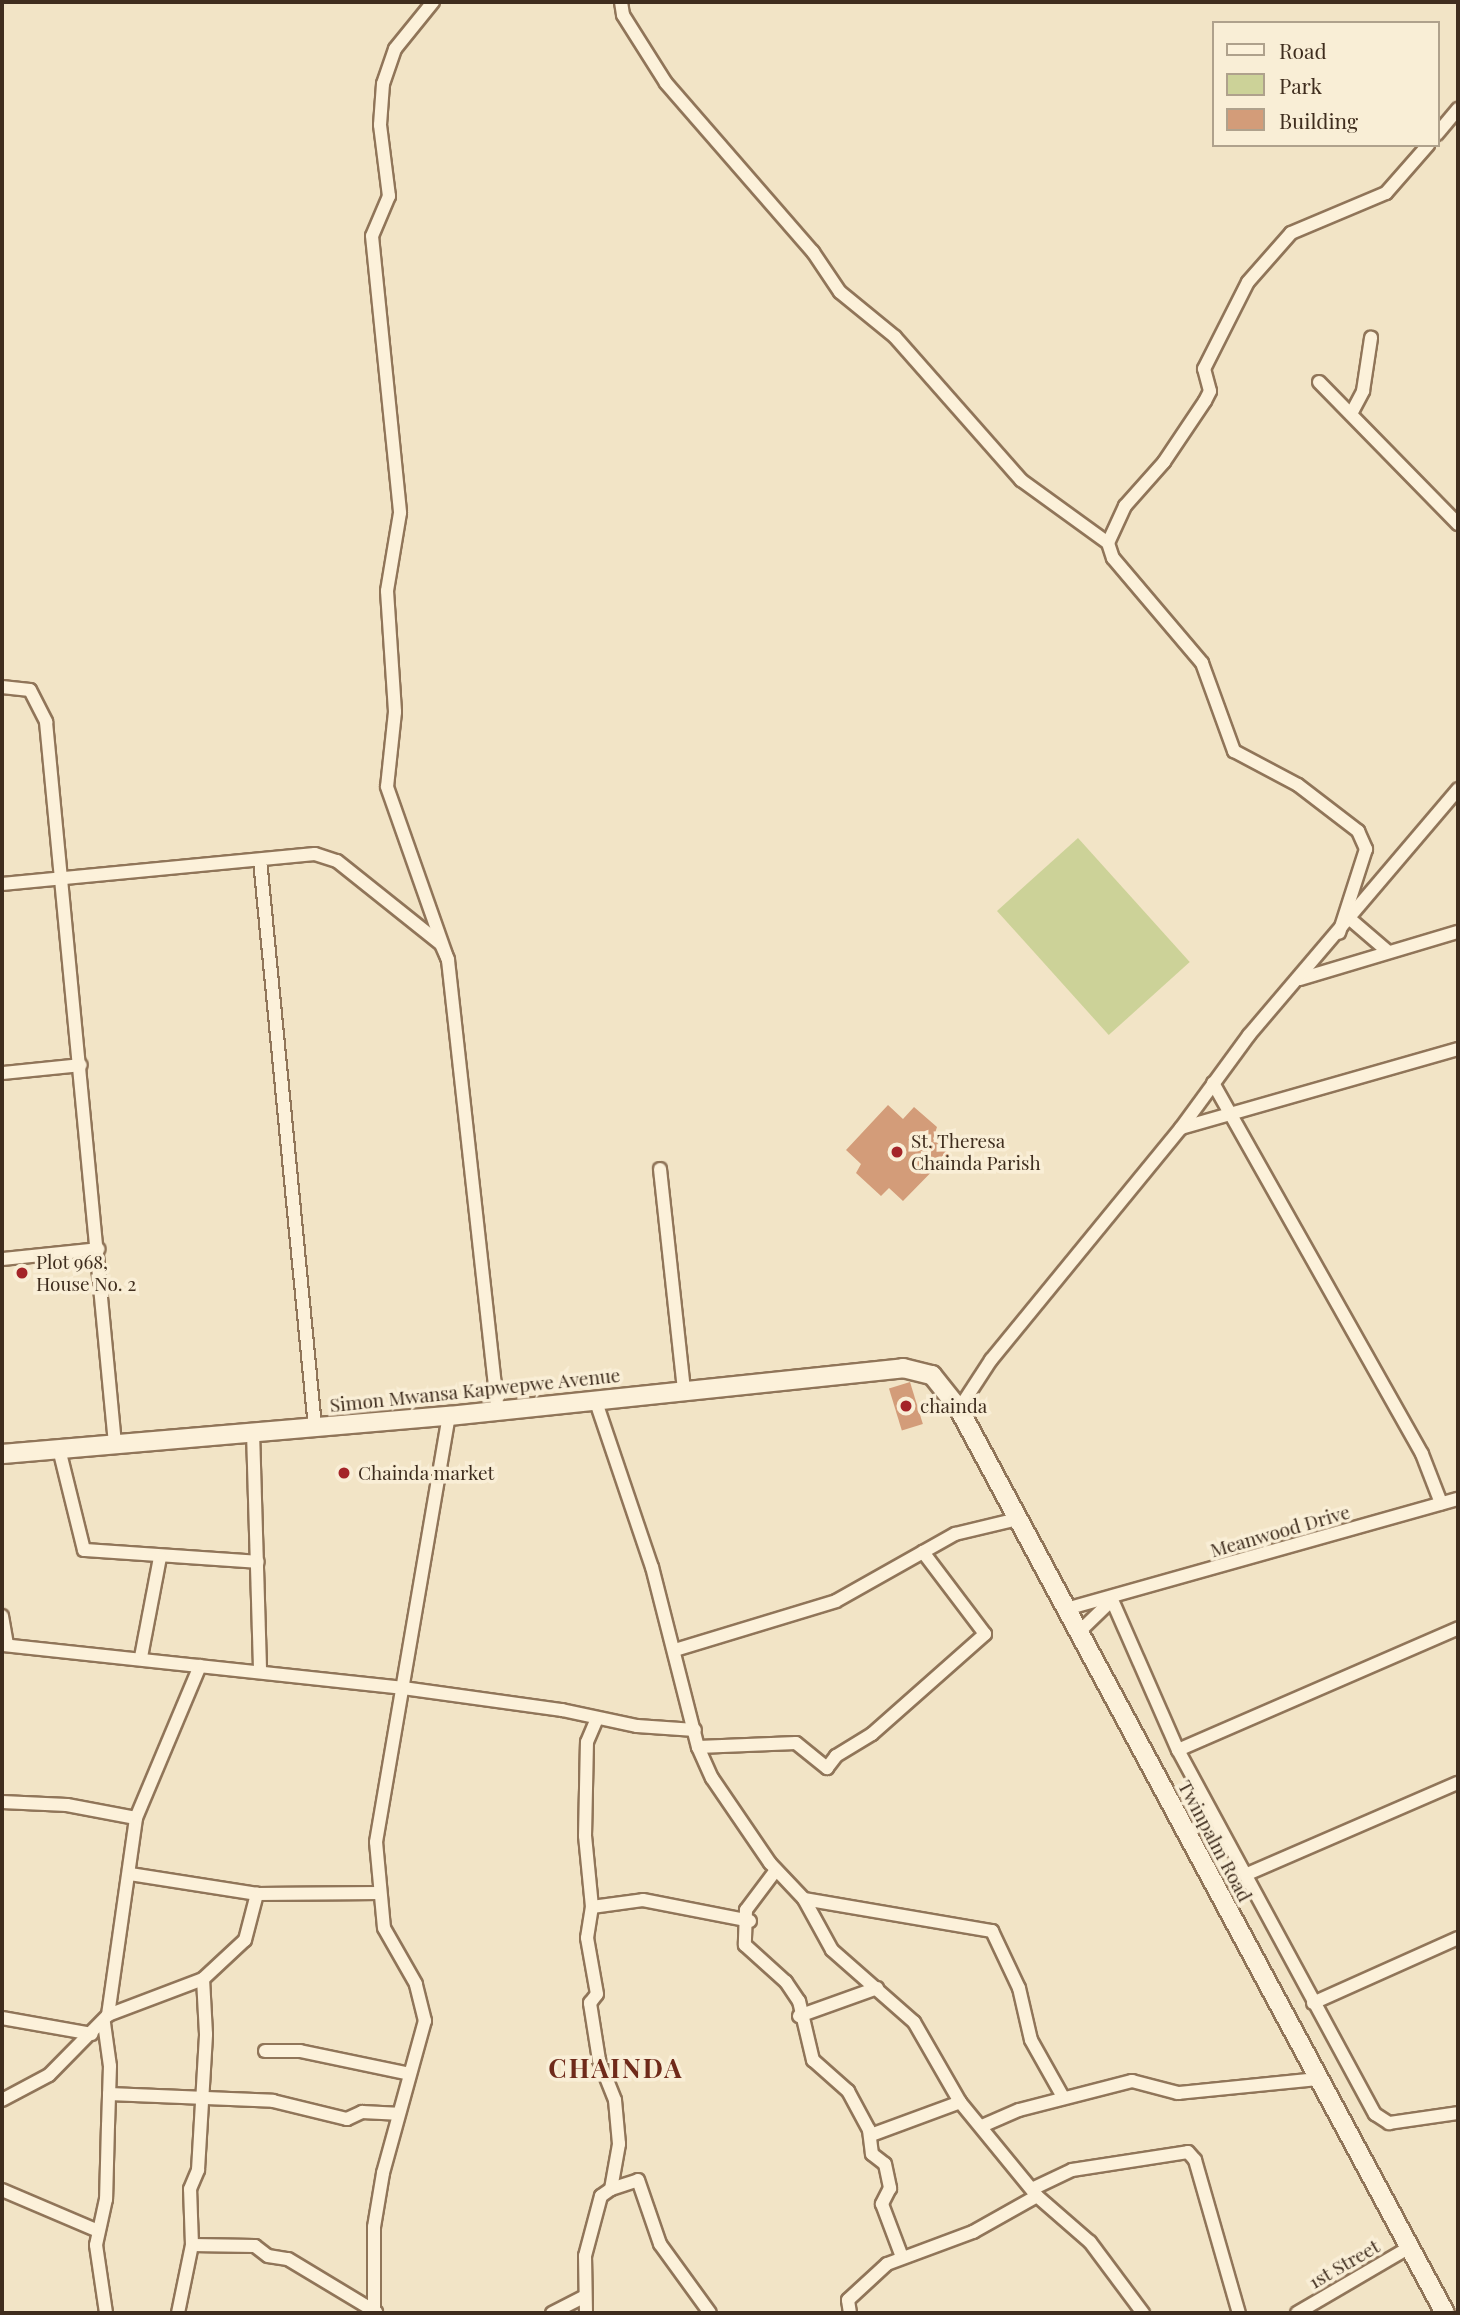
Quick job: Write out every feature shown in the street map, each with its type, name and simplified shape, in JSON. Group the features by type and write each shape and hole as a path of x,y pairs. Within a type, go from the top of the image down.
{"main road":[{"name":"Simon Mwansa Kapwepwe Avenue","path":"2,1454 449,1416 903,1368 932,1376 946,1389"},
{"name":"Twinpalm Road","path":"946,1389 1445,2313"}],"street":[{"path":"433,2 395,49 383,85 380,125 389,196 372,236 400,513 387,591 395,712 387,787 448,960 498,1410"},
{"path":"621,2 623,15 666,83 813,252 840,292 895,337 1021,480 1108,543 1113,558 1202,663 1234,751 1298,785 1359,831 1366,849 1339,933"},
{"path":"1439,132 1458,109"},
{"path":"1108,543 1125,506 1164,462 1205,401 1210,391 1205,369 1248,282 1291,233 1386,193 1426,147"},
{"path":"1351,414 1363,391 1371,338"},
{"path":"1319,382 1458,524"},
{"path":"2,687 30,690 44,709 81,1065 115,1444"},
{"path":"959,1409 991,1360 1181,1128 1213,1083 1458,789"},
{"path":"2,884 315,854 337,861 432,935 448,960"},
{"path":"260,860 316,1427"},
{"path":"1350,919 1364,936 1386,950"},
{"path":"1299,979 1386,950 1458,932"},
{"path":"1181,1128 1229,1117 1458,1049"},
{"path":"2,1073 81,1065"},
{"path":"1213,1083 1229,1117 1422,1454 1441,1503"},
{"path":"660,1169 684,1391"},
{"path":"2,1259 98,1249"},
{"path":"595,1399 675,1650 698,1747 712,1778 776,1870 804,1899 832,1950 877,1988 925,2036 960,2102 1034,2193 1078,2228 1126,2284 1143,2313"},
{"path":"376,2313 377,2209 397,2114 423,2040 423,2011 416,1984 388,1939 379,1893 376,1842 449,1416"},
{"path":"253,1432 260,1671"},
{"path":"59,1449 81,1546 159,1557 258,1562"},
{"name":"Meanwood Drive","path":"1066,1609 1112,1600 1458,1499"},
{"path":"675,1650 836,1601 955,1534 1018,1519"},
{"path":"698,1747 796,1743 827,1768 836,1756 872,1734 985,1634 923,1552"},
{"path":"141,1657 159,1557"},
{"path":"1078,1633 1112,1600 1178,1750 1313,2003 1381,2121 1458,2112"},
{"path":"2,1616 4,1645 141,1657 403,1688 695,1730"},
{"path":"1178,1750 1458,1628"},
{"path":"106,2313 98,2274 99,2231 106,2199 109,2094 106,2019 130,1874 136,1818 200,1666"},
{"path":"597,1718 587,1742 585,1836 592,1907 587,1938 597,1994 590,2003 599,2060 615,2100 619,2144 611,2189"},
{"path":"1245,1875 1458,1783"},
{"path":"2,1802 67,1805 136,1818"},
{"path":"750,1921 746,1910 776,1870"},
{"path":"130,1874 257,1894 379,1893"},
{"path":"2,2099 49,2075 106,2019 203,1979 245,1940 257,1894"},
{"path":"804,1899 992,1931 1019,1988 1031,2040 1063,2097"},
{"path":"592,1907 643,1900 750,1921"},
{"path":"750,1921 742,1926 745,1945 786,1982 799,2001 799,2016 813,2060 848,2091 871,2135 872,2154 885,2164 890,2188 882,2204 902,2257"},
{"path":"1313,2003 1458,1938"},
{"path":"178,2313 192,2245 190,2189 198,2170 199,2098 206,2034 203,1979"},
{"path":"799,2016 877,1988"},
{"path":"2,2018 92,2034"},
{"path":"265,2051 300,2051 410,2074"},
{"path":"982,2126 1063,2097 1132,2081 1178,2093 1319,2079"},
{"path":"109,2094 273,2101 346,2119 362,2112 397,2114"},
{"path":"871,2135 960,2102"},
{"path":"850,2313 848,2300 902,2257 973,2232 1072,2170 1188,2152 1195,2160 1239,2313"},
{"path":"586,2313 583,2297 584,2256 601,2196 611,2189 638,2180 660,2244 710,2313"},
{"path":"2,2190 99,2231"},
{"path":"192,2245 255,2246 268,2256 288,2259 376,2313"},
{"name":"1st Street","path":"1297,2313 1410,2247"},
{"path":"552,2313 583,2297"}],"green space":[{"path":"1078,838 1190,962 1109,1035 997,911"}],"building":[{"name":"St. Theresa Chainda Parish","path":"888,1105 903,1119 914,1107 937,1127 933,1139 949,1154 903,1201 889,1188 881,1196 856,1173 861,1164 846,1150"},
{"name":"chainda","path":"910,1382 923,1424 902,1431 889,1388"}],"place":[{"name":"St. Theresa Chainda Parish","path":"897,1152"},
{"name":"Plot 968, House No. 2","path":"22,1273"},
{"name":"chainda","path":"906,1406"},
{"name":"Chainda market","path":"344,1473"}],"district":[{"name":"CHAINDA","path":"616,2068"}]}
